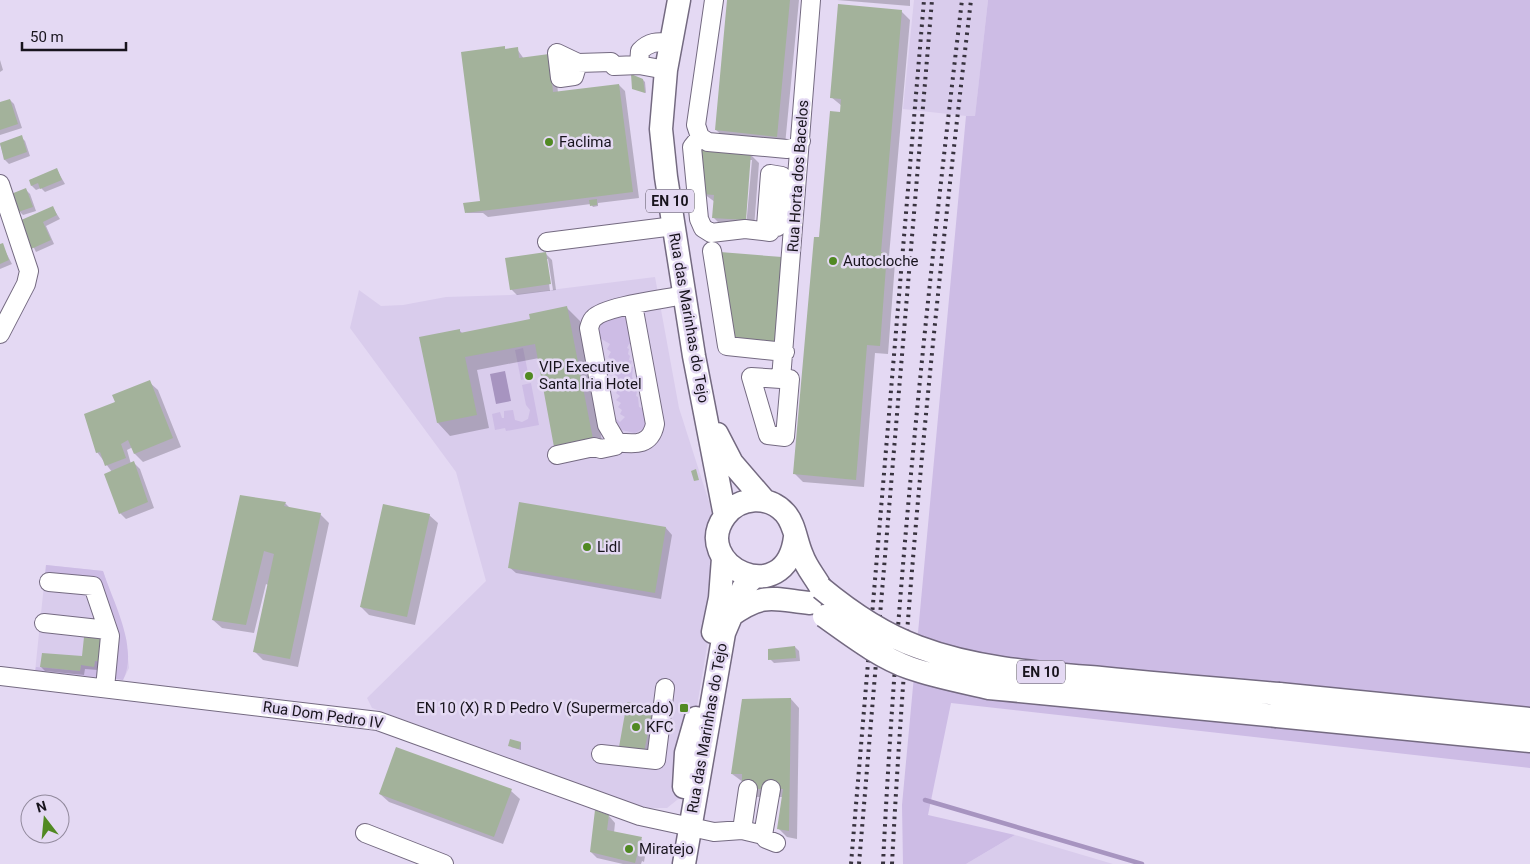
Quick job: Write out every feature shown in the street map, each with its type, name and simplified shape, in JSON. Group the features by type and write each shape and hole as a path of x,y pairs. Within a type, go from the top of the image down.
{"main road":[{"name":"Rua das Marinhas do Tejo","path":"679,0 666,70 661,129 684,295 725,516"},
{"name":"EN 10","path":"703,402 732,463 764,500"},
{"path":"764,500 776,505 786,513 793,524 794,549 789,560 762,575 742,574 731,567 724,558 718,538 725,516 742,502 764,500"},
{"name":"EN 10","path":"795,537 818,602"},
{"name":"Rua das Marinhas do Tejo","path":"690,827 684,794 686,753 704,682 720,598 724,558"},
{"name":"Rua das Marinhas do Tejo","path":"680,863 690,827 724,633 743,588 762,575"},
{"name":"EN 10","path":"762,575 794,588 818,602 869,647 909,667 948,679 989,688 1530,741"},
{"name":"EN 10","path":"730,616 745,605 764,598 818,602 845,608 878,628 917,647 993,667 1068,676 1279,694 1530,719"}],"street":[{"path":"714,0 696,125 700,137 708,142 787,149 796,147 801,141"},
{"name":"Rua Horta dos Bacelos","path":"781,379 785,352 782,219 801,141 811,0"},
{"path":"639,65 640,52 647,44 657,41 670,43"},
{"path":"578,63 610,62 614,66 639,65 666,70"},
{"path":"700,137 692,147 699,219 703,228 711,233 745,229 770,232 782,219"},
{"path":"782,219 766,226 770,174 782,176 789,192"},
{"path":"0,184 29,271 26,284 0,334"},
{"path":"547,242 674,226"},
{"path":"712,251 727,346 785,352"},
{"path":"617,442 607,425 589,328 593,318 605,310 684,295"},
{"path":"617,442 638,445 649,440 654,433 655,424 633,305"},
{"path":"594,447 607,425"},
{"path":"557,455 594,447 601,449 615,446 617,442"},
{"path":"49,582 93,586 110,636 105,688"},
{"path":"44,623 108,630"},
{"name":"Rua Dom Pedro IV","path":"0,676 378,721 640,816 714,832 758,835"},
{"path":"601,754 656,760 665,688"},
{"path":"758,835 759,789 758,835"},
{"path":"365,834 444,864"}],"shaded area":[{"path":"914,0 988,0 975,117 903,109"},
{"path":"988,0 1530,0 1530,768 951,703 928,815 1015,835 966,864 903,864 902,805 966,116 975,116"},
{"path":"655,277 679,408 710,505 716,542 713,611 682,796 667,808 643,808 372,708 367,698 486,581 456,472 350,328 359,290 381,306 403,305 446,297 510,295"},
{"path":"621,316 628,319 638,347 629,344 627,348 629,349 629,360 632,361 630,366 633,367 632,377 636,384 634,390 637,392 636,396 638,397 639,407 650,411 646,427 635,433 621,430 613,416 620,422 625,417 620,414 622,410 618,407 621,403 616,400 620,396 616,393 619,389 614,386 617,382 612,378 616,375 611,371 613,367 610,364 613,360 608,357 611,352 607,349 610,344 598,337 599,329 605,319"},
{"path":"523,348 529,378 521,380 515,350"},
{"path":"505,371 511,401 496,404 490,374"},
{"path":"531,383 539,425 506,431 505,428 495,430 492,414 500,412 502,418 504,418 504,411 513,410 515,420 522,422 528,419 530,410 526,405 522,385"},
{"path":"46,565 103,571 126,639 129,668 123,680 101,674 96,677 35,672"},
{"path":"46,565 103,571 123,625 126,640 128,654 123,680 115,679 111,675 99,583 45,578"},
{"path":"95,661 102,662 101,674 96,677 35,672 36,667 80,671 81,665 94,666"},
{"path":"1015,835 1113,864 966,864"}],"building":[{"path":"727,0 790,0 777,137 715,130"},
{"path":"838,4 902,10 881,252 887,253 880,346 867,345 856,480 793,474 814,237 819,237 830,111 840,112 841,99 830,98"},
{"name":"Faclima","path":"505,46 505,49 518,47 519,58 549,54 553,92 619,84 633,192 465,213 463,203 480,201 461,52"},
{"path":"631,74 643,79 645,93 632,89"},
{"path":"10,99 18,124 0,130 0,102"},
{"path":"22,135 27,152 4,160 0,143"},
{"path":"701,149 751,153 746,220 712,218 714,195 703,194 704,172 699,172"},
{"path":"57,168 62,180 40,189 38,183 31,186 29,180"},
{"path":"26,188 33,207 18,212 11,194"},
{"path":"597,199 597,205 590,206 589,200"},
{"path":"53,206 57,215 43,222 51,240 31,249 19,221"},
{"path":"3,243 9,260 0,264 0,244"},
{"path":"546,252 551,284 510,290 505,258"},
{"path":"720,252 782,257 774,348 730,341"},
{"path":"567,306 593,439 554,447 535,344 465,357 477,415 437,423 419,337 460,329 460,333 530,319 529,314"},
{"path":"150,380 173,438 134,454 128,440 121,444 126,458 105,466 100,452 96,453 84,414 115,402 112,395"},
{"path":"134,461 148,502 119,514 104,474"},
{"path":"696,469 699,480 694,481 691,471"},
{"path":"240,495 286,502 284,506 321,513 290,659 253,652 274,554 264,551 246,625 212,620"},
{"name":"Lidl","path":"519,502 666,527 655,593 508,568"},
{"path":"383,504 430,514 407,617 360,607"},
{"path":"84,637 105,639 102,662 95,661 94,667 81,665 80,671 40,667 42,653 82,656"},
{"path":"795,646 796,658 768,660 768,649"},
{"path":"791,698 789,831 777,829 783,789 742,789 742,774 731,774 742,699"},
{"name":"KFC","path":"627,702 653,707 644,752 619,747"},
{"path":"510,739 521,742 519,749 508,746"},
{"path":"396,747 512,789 494,837 379,794"},
{"path":"595,810 609,815 607,830 642,837 635,863 590,852"}],"waterway":[{"path":"925,800 1142,864"}],"railway":[{"path":"851,864 924,0"},
{"path":"859,864 932,0"},
{"path":"883,864 896,647 905,539 937,215 962,0"},
{"path":"892,864 906,647 924,431 946,215 971,0"}],"place":[{"name":"Faclima","path":"549,142"},
{"name":"Autocloche","path":"833,261"},
{"name":"VIP Executive Santa Iria Hotel","path":"529,376"},
{"name":"Lidl","path":"587,547"},
{"name":"EN 10 (X) R D Pedro V (Supermercado)","path":"684,708"},
{"name":"KFC","path":"636,727"},
{"name":"Miratejo","path":"629,849"}]}
